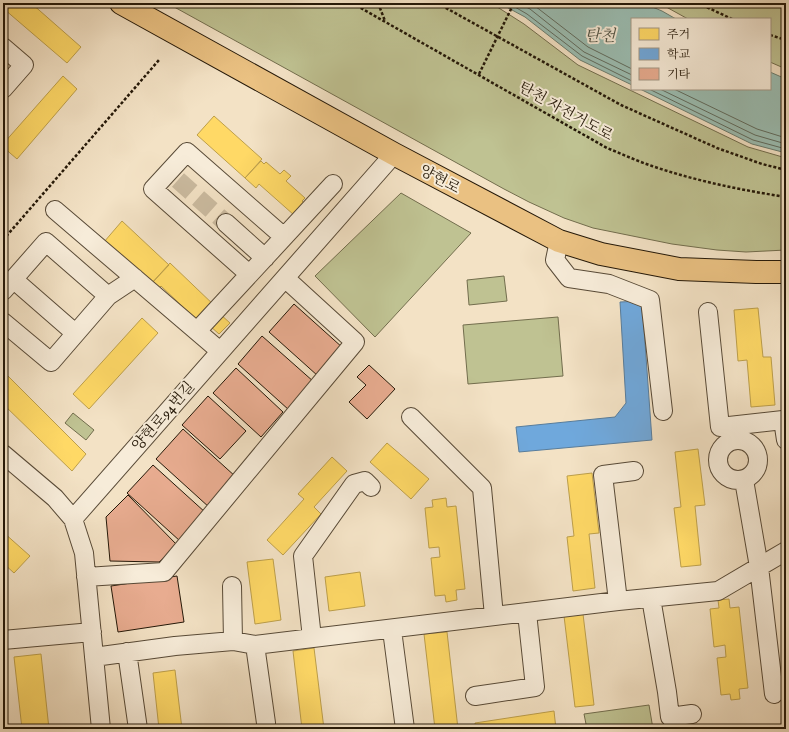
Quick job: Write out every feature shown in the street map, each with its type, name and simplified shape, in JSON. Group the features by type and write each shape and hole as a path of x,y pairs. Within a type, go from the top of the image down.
{"main road":[{"name":"양현로","path":"121,3 394,154 559,241 601,254 679,269 786,272"}],"street":[{"path":"3,47 24,65 3,89"},
{"path":"249,274 153,189 187,152 284,237"},
{"name":"양현로94번길","path":"72,519 394,154"},
{"path":"197,331 333,184"},
{"path":"55,210 220,351"},
{"path":"226,223 264,258"},
{"path":"559,241 555,260 569,278 609,284 650,300 663,411"},
{"path":"75,333 8,285 46,242 108,296"},
{"path":"3,322 50,362 108,296 135,278"},
{"path":"86,577 164,572 355,342 285,278"},
{"path":"708,312 720,427 785,419 786,440"},
{"path":"411,417 482,488 494,616"},
{"path":"3,454 55,498 72,519 84,552 101,729"},
{"path":"618,601 603,475 634,471"},
{"path":"744,480 759,567 774,694"},
{"path":"312,638 303,556 354,484 365,482 371,487"},
{"path":"94,657 175,646 233,641 255,645 340,634 392,630 618,601 718,591 786,551"},
{"path":"232,586 233,641"},
{"path":"651,598 670,717 692,714"},
{"path":"475,696 535,687 527,613"},
{"path":"392,630 405,729"},
{"path":"3,640 92,632"},
{"path":"255,645 266,723"},
{"path":"127,652 138,729"}],"path":[{"name":"탄천 자전거도로","path":"352,3 607,148 652,166 697,180 744,191 786,197"},
{"path":"378,3 385,21"},
{"path":"437,3 621,105 660,124 717,148 762,164 786,170"},
{"path":"479,74 514,3"},
{"path":"698,3 730,18"},
{"path":"771,35 786,40"},
{"path":"3,240 159,60"}],"green space":[{"path":"167,3 491,3 524,24 578,65 748,147 786,158 786,250 746,252 672,244 593,228 564,218 504,189"},
{"path":"659,3 786,3 786,69 771,62 771,18 686,18"},
{"path":"401,193 471,233 375,337 315,276"},
{"path":"504,276 507,301 469,305 467,280"},
{"path":"558,317 563,376 468,384 463,325"},
{"path":"73,413 94,430 86,440 65,423"},
{"path":"649,705 653,729 587,729 584,714"}],"water":[{"name":"탄천","path":"499,3 643,3 674,18 631,18 631,85 580,60 525,17"},
{"path":"771,72 786,79 786,153 752,144 642,90 771,90"}],"building: 주거":[{"path":"9,3 31,3 81,47 67,63 4,9"},
{"path":"63,76 77,89 17,159 3,147 3,144"},
{"path":"214,116 262,159 245,178 197,135"},
{"path":"261,161 264,164 266,162 280,174 284,170 291,176 286,181 305,198 302,201 304,203 294,215 259,184 256,188 245,178"},
{"path":"122,221 169,265 151,284 104,242"},
{"path":"170,263 217,308 201,324 161,286 157,290 151,284"},
{"path":"758,308 763,357 771,357 775,405 751,407 747,360 738,361 734,310"},
{"path":"220,314 230,323 219,334 210,326"},
{"path":"142,318 158,333 89,409 73,394"},
{"path":"3,371 86,454 72,471 3,404"},
{"path":"387,443 429,479 411,499 370,462"},
{"path":"698,449 705,505 695,506 701,565 681,567 674,508 681,507 675,452"},
{"path":"332,457 347,471 314,507 321,514 283,555 267,540 304,499 298,494"},
{"path":"592,473 599,533 589,534 595,588 573,591 567,537 574,536 567,476"},
{"path":"446,498 447,507 456,506 465,589 456,590 457,600 446,602 445,595 435,596 431,558 440,557 439,547 429,548 425,508 433,507 432,500"},
{"path":"3,532 30,556 14,573 3,563"},
{"path":"273,559 281,620 255,624 247,562"},
{"path":"360,572 365,606 329,611 325,577"},
{"path":"729,599 730,608 739,607 748,688 739,689 740,699 731,700 730,694 721,695 717,658 726,657 725,645 714,647 710,609 719,608 718,600"},
{"path":"583,614 594,705 575,707 564,616"},
{"path":"447,632 458,729 435,729 424,634"},
{"path":"314,648 324,729 302,729 293,651"},
{"path":"41,654 49,729 22,729 14,657"},
{"path":"175,670 182,729 159,729 153,673"},
{"path":"554,711 556,729 475,729 475,723"}],"building: 학교":[{"path":"642,301 652,440 519,452 516,427 615,417 626,403 620,302"}],"building: 기타":[{"path":"294,304 343,348 318,376 269,332"},
{"path":"262,336 314,382 289,410 238,364"},
{"path":"369,365 395,389 367,419 349,402 366,385 357,377"},
{"path":"236,368 283,412 261,437 213,393"},
{"path":"208,396 246,431 220,459 182,425"},
{"path":"183,429 236,477 210,508 156,459"},
{"path":"153,465 206,513 180,541 127,493"},
{"path":"128,495 178,546 159,562 110,561 106,517"},
{"path":"177,576 184,622 118,632 111,586"}],"tunnel":[{"path":"178,180 226,223"}]}
